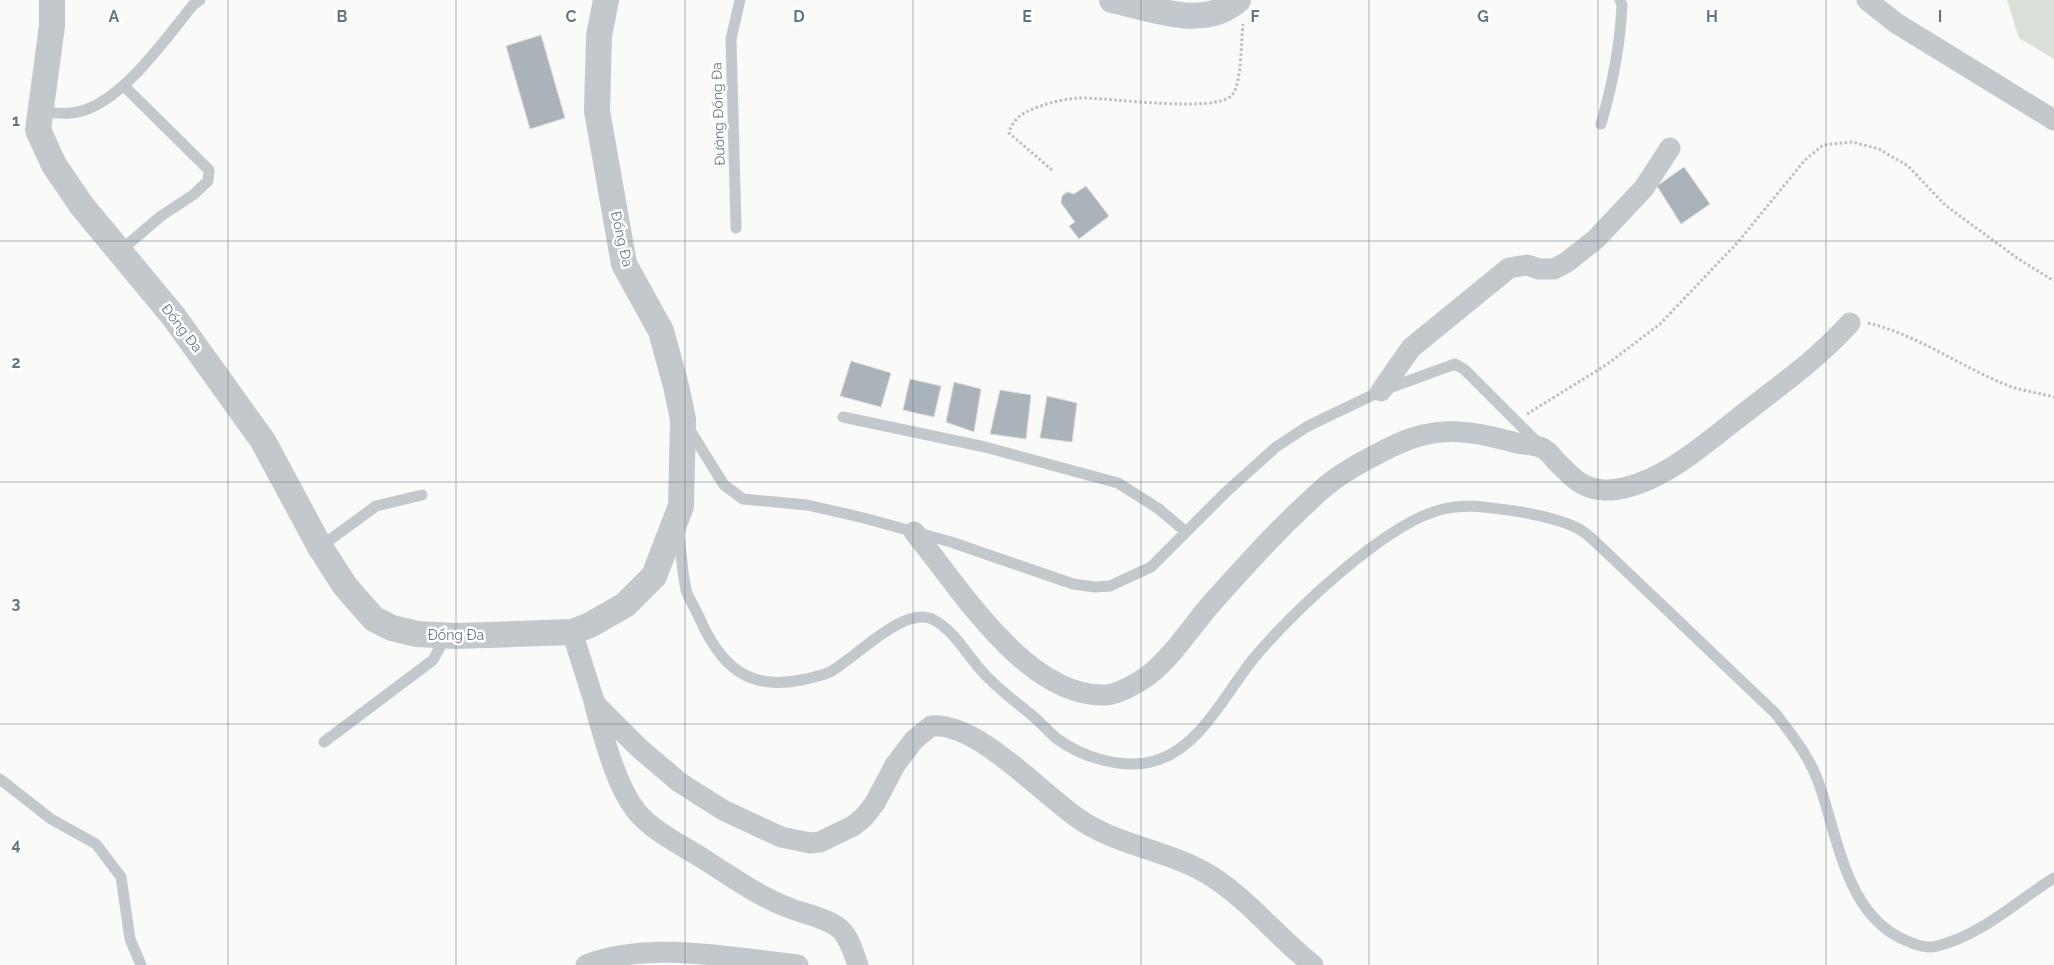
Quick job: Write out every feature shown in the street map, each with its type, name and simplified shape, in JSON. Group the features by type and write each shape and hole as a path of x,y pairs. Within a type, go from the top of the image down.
{"street":[{"name":"Đống Đa","path":"52,0 52,26 38,130 54,165 82,206 180,324 263,441 320,547 345,586 374,619 392,628 417,634 446,636 572,632 590,625 625,605 654,576 681,506 683,419 661,331 624,264 598,111 599,36 606,0"},
{"path":"1112,0 1186,16 1208,8 1230,7 1236,1"},
{"path":"1867,0 1896,23 2054,120"},
{"path":"1381,391 1411,348 1509,268 1527,264 1539,269 1554,269 1596,239 1644,188 1670,148"},
{"path":"914,532 940,563 966,602 1028,664 1071,689 1108,695 1126,688 1149,675 1172,651 1210,604 1319,492 1363,462 1397,444 1424,434 1450,431 1482,433 1517,444 1544,448 1580,485 1603,490 1628,487 1652,478 1691,454 1814,358 1850,323"},
{"path":"572,632 613,764 628,798 647,822 682,847 742,883 786,907 839,928 846,936 858,965"},
{"path":"594,704 679,782 740,818 781,837 810,843 832,838 864,817 875,803 895,765 914,740 931,726 944,726 972,738 1003,757 1082,821 1100,831 1176,859 1211,876 1241,898 1288,944 1313,965"},
{"path":"586,965 621,954 638,953 685,954 798,965"}],"lane":[{"path":"40,112 72,113 96,104 124,86 193,5 200,0"},
{"name":"Đường Đống Đa","path":"736,228 731,39 740,0"},
{"path":"1601,124 1615,72 1620,40 1622,5 1620,0"},
{"path":"120,251 161,216 193,195 208,181 209,170 124,86"},
{"path":"683,419 724,485 744,499 807,505 914,532 1073,584 1095,587 1110,586 1151,568 1226,492 1276,447 1308,426 1381,391 1455,364 1465,370 1544,448"},
{"path":"843,417 984,447 1118,483 1158,509 1186,532"},
{"path":"320,547 376,506 422,495"},
{"path":"676,519 687,592 705,632 734,669 748,678 775,684 818,677 831,671 874,640 912,617 924,616 935,620 948,632 997,689 1058,739 1083,753 1109,761 1132,764 1154,761 1186,743 1218,709 1255,657 1279,632 1311,600 1390,533 1440,510 1463,505 1533,514 1579,528 1776,714 1797,742 1818,781 1848,877 1871,912 1896,936 1926,947 1948,943 1982,926 2054,878"},
{"path":"324,742 433,660 446,636"},
{"path":"0,779 51,819 96,844 120,877 130,939 141,965"}],"path":[{"path":"1052,170 1014,140 1009,133 1011,124 1019,115 1053,102 1078,98 1192,105 1222,102 1231,97 1237,83 1242,24 1236,1"},
{"path":"1516,420 1606,364 1660,324 1738,242 1804,160 1823,145 1852,142 1878,150 1908,166 1945,205 2017,258 2054,280"},
{"path":"1850,323 1863,322 1882,327 2009,386 2054,397"}],"shaded area":[{"path":"2007,0 2054,0 2054,59 2019,38"}],"building":[{"path":"541,35 565,118 530,129 506,46"},
{"path":"1684,167 1710,204 1681,224 1657,186"},
{"path":"1086,186 1109,216 1079,239 1069,226 1075,222 1061,203 1062,196 1067,192 1074,194"},
{"path":"851,361 891,373 881,407 840,396"},
{"path":"910,379 941,386 934,417 903,410"},
{"path":"954,382 981,389 974,432 946,422"},
{"path":"1000,390 1031,395 1026,439 990,434"},
{"path":"1047,396 1077,403 1072,442 1040,438"}]}
